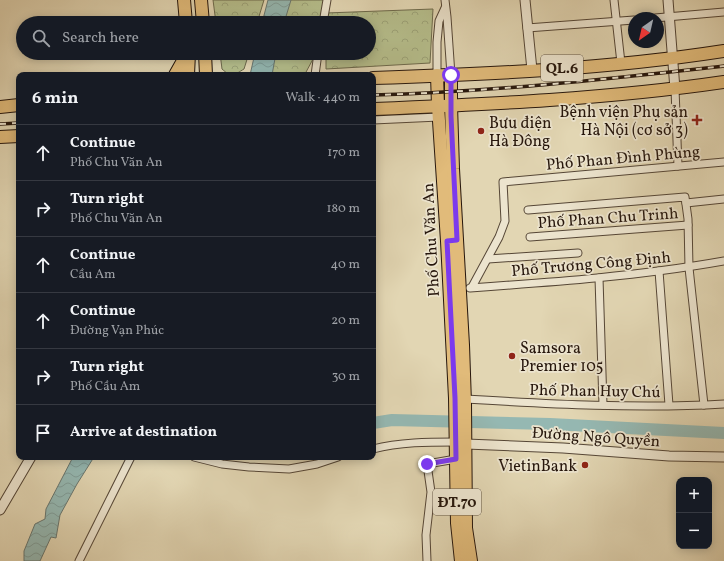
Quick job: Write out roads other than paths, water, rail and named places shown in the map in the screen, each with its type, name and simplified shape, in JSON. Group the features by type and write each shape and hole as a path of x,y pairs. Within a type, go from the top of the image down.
{"main road":[{"path":"184,0 185,16"},
{"path":"201,0 202,16"},
{"name":"QL.6","path":"376,78 451,71 532,70 672,59 724,51"},
{"path":"177,72 183,60"},
{"path":"188,72 189,60"},
{"path":"205,60 206,72"},
{"name":"Phố Chu Văn An","path":"445,111 451,71"},
{"name":"Phố Chu Văn An","path":"437,72 445,111 460,401"},
{"name":"QL.6","path":"376,109 445,111 540,100 674,89 724,82"},
{"path":"0,107 16,105"},
{"path":"0,138 16,136"},
{"name":"Phố Chu Văn An","path":"452,240 460,288 458,358"},
{"name":"ĐT.70","path":"460,401 462,505 461,561"},
{"name":"ĐT.70","path":"461,441 456,459 471,561"}],"street":[{"path":"324,16 327,0"},
{"path":"525,0 532,70"},
{"path":"614,0 621,63"},
{"path":"668,0 678,166"},
{"path":"445,4 451,71"},
{"path":"437,72 439,21 445,4"},
{"path":"664,17 724,12"},
{"path":"527,28 628,20"},
{"path":"315,72 317,60"},
{"path":"376,120 445,111"},
{"name":"Phố Phan Đình Phùng","path":"488,258 499,237 505,221 503,182 724,162"},
{"path":"528,210 685,198 688,225 689,268 704,405"},
{"path":"686,203 724,199"},
{"name":"Phố Phan Chu Trinh","path":"530,237 688,225"},
{"path":"472,287 488,258 578,253"},
{"name":"Phố Trương Công Định","path":"460,288 598,278 689,268 724,261"},
{"path":"659,271 669,405"},
{"path":"598,278 603,404"},
{"name":"Phố Phan Huy Chú","path":"460,401 556,404 724,404"},
{"path":"376,448 390,445 422,442 461,441"},
{"name":"Đường Ngô Quyền","path":"461,441 669,456 724,457"},
{"path":"426,561 426,535 431,492 427,464 456,459"},
{"path":"0,510 29,460"},
{"path":"79,561 130,460"},
{"path":"206,460 222,464 249,467 289,469 317,464 329,460"}],"water":[{"path":"268,0 291,0 286,16 264,16"},
{"path":"253,60 275,60 273,72 251,72"},
{"path":"71,460 92,460 60,515 56,538 51,537 40,561 24,561 24,551 35,524 45,519 46,509"}],"waterway":[{"path":"376,423 392,420 550,424 724,433"}],"railway":[{"path":"376,95 505,88 724,66"},
{"path":"0,124 16,123"}],"place":[{"name":"Bệnh viện Phụ sản Hà Nội (cơ sở 3)","path":"697,120"},
{"name":"Bưu điện Hà Đông","path":"481,131"},
{"name":"Samsora Premier 105","path":"512,356"},
{"name":"VietinBank","path":"585,465"}]}
